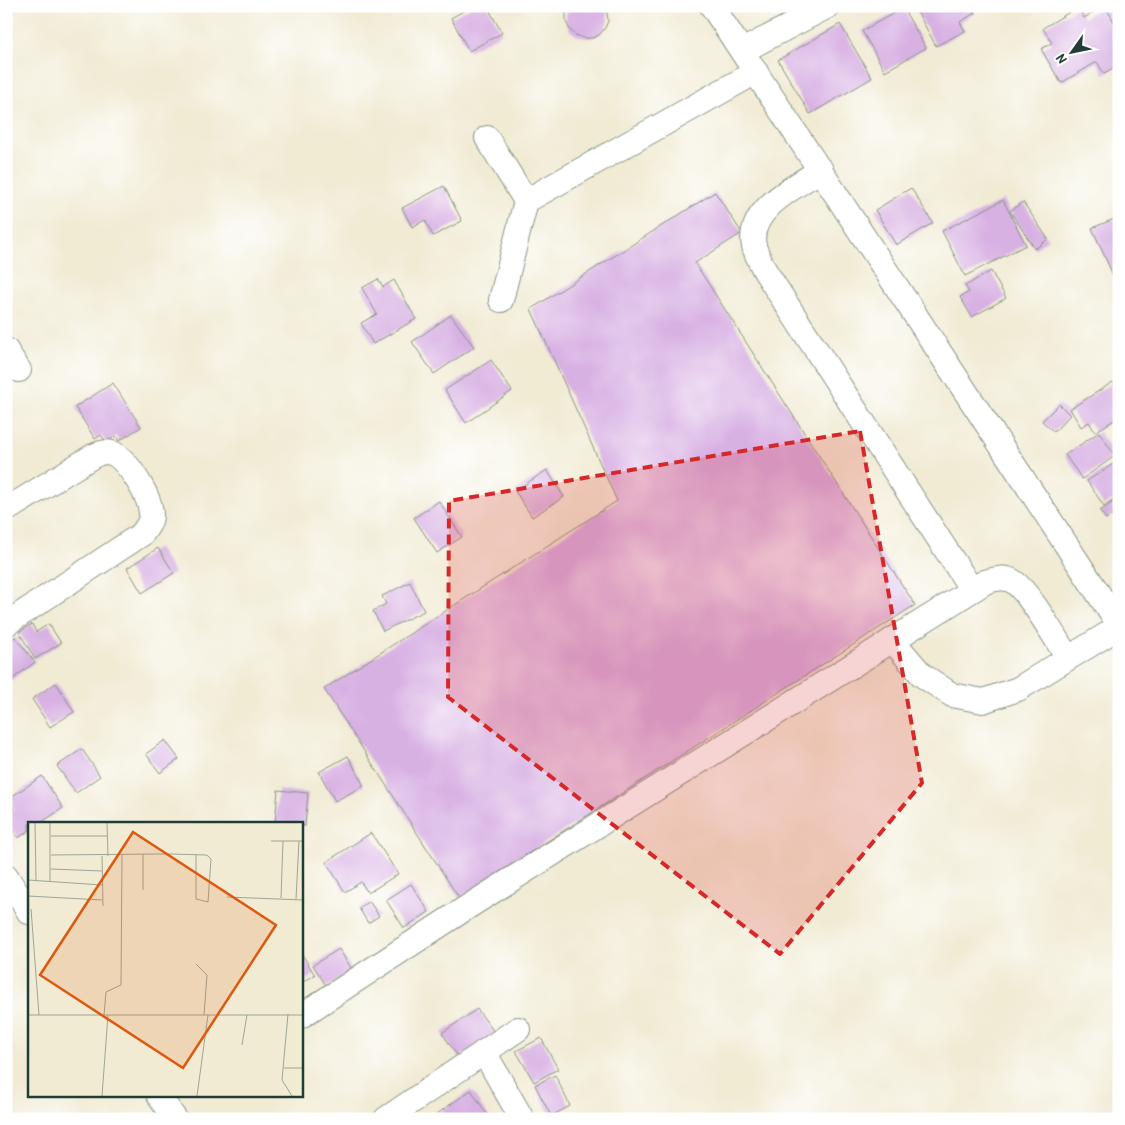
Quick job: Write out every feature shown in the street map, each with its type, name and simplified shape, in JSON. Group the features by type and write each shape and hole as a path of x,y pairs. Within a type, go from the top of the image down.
{"street":[{"path":"712,6 1112,600 1119,626 1018,689 983,701 952,695 922,675 892,640"},
{"path":"742,52 828,6"},
{"path":"526,201 756,72"},
{"path":"487,138 526,201 501,300"},
{"path":"821,170 785,193 764,210 753,228 754,246 765,271 972,590"},
{"path":"6,350 20,370"},
{"path":"6,510 102,452 112,453 119,457 129,468 147,499 151,513 150,524 142,534 6,624"},
{"path":"302,1015 466,908 985,582 999,578 1014,582 1027,595 1068,658"},
{"path":"6,876 28,910"},
{"path":"401,1115 484,1052 518,1030"},
{"path":"484,1052 522,1119"}],"highlighted area":[{"path":"860,431 922,783 780,954 448,697 449,501"}],"building":[{"path":"472,6 487,6 502,33 469,51 451,18"},
{"path":"570,6 604,6 608,21 599,35 592,38 584,38 570,30 566,22 566,14"},
{"path":"914,6 971,6 975,13 960,22 965,31 936,46"},
{"path":"1105,6 1119,30 1119,66 1104,74 1097,62 1061,83 1041,49 1052,43 1043,28 1078,7 1084,18"},
{"path":"903,8 926,48 885,71 862,31"},
{"path":"840,24 872,78 810,114 778,60"},
{"path":"444,186 462,221 433,236 425,220 412,227 402,208"},
{"path":"911,188 933,223 896,245 875,210"},
{"path":"715,192 742,233 695,263 915,605 459,898 324,689 617,501 531,309"},
{"path":"1003,200 1026,245 965,276 942,231"},
{"path":"1023,202 1048,239 1035,249 1010,211"},
{"path":"1119,217 1119,284 1117,284 1092,228"},
{"path":"991,271 1006,298 972,317 960,297 969,292 965,286"},
{"path":"378,279 383,287 394,280 416,319 373,344 361,323 377,314 362,288"},
{"path":"451,315 474,347 434,374 412,342"},
{"path":"491,360 512,391 466,423 445,390"},
{"path":"1113,382 1119,391 1119,417 1095,432 1089,422 1081,427 1070,409"},
{"path":"113,383 141,427 119,441 116,436 106,442 101,435 95,439 75,407"},
{"path":"1059,404 1070,415 1054,432 1042,421"},
{"path":"1099,432 1115,456 1082,479 1065,455"},
{"path":"1119,460 1119,495 1104,506 1087,481"},
{"path":"547,470 564,497 532,517 515,491"},
{"path":"1119,498 1119,510 1106,519 1100,511"},
{"path":"439,501 462,537 437,553 414,518"},
{"path":"158,548 174,573 142,593 127,568"},
{"path":"410,582 424,611 383,631 373,611 386,604 382,596"},
{"path":"32,624 36,632 49,624 61,643 35,659 19,632"},
{"path":"15,637 35,662 6,684 6,644"},
{"path":"56,683 74,712 50,727 32,699"},
{"path":"165,740 179,759 160,773 146,754"},
{"path":"82,749 100,776 76,793 57,766"},
{"path":"348,756 364,786 335,801 319,772"},
{"path":"42,776 63,808 42,822 28,822 28,832 18,838 6,821 6,816 15,810 8,799"},
{"path":"278,790 308,793 305,826 302,826 302,822 275,822"},
{"path":"371,833 398,874 368,893 361,882 345,892 326,862"},
{"path":"411,884 429,912 404,928 386,900"},
{"path":"369,901 379,916 368,923 359,908"},
{"path":"339,949 353,971 327,987 313,965"},
{"path":"302,955 315,975 302,982"},
{"path":"477,1009 495,1033 459,1058 442,1033"},
{"path":"541,1038 558,1069 534,1082 516,1051"},
{"path":"555,1075 570,1106 551,1116 535,1085"},
{"path":"471,1090 489,1117 487,1119 430,1119"}]}
